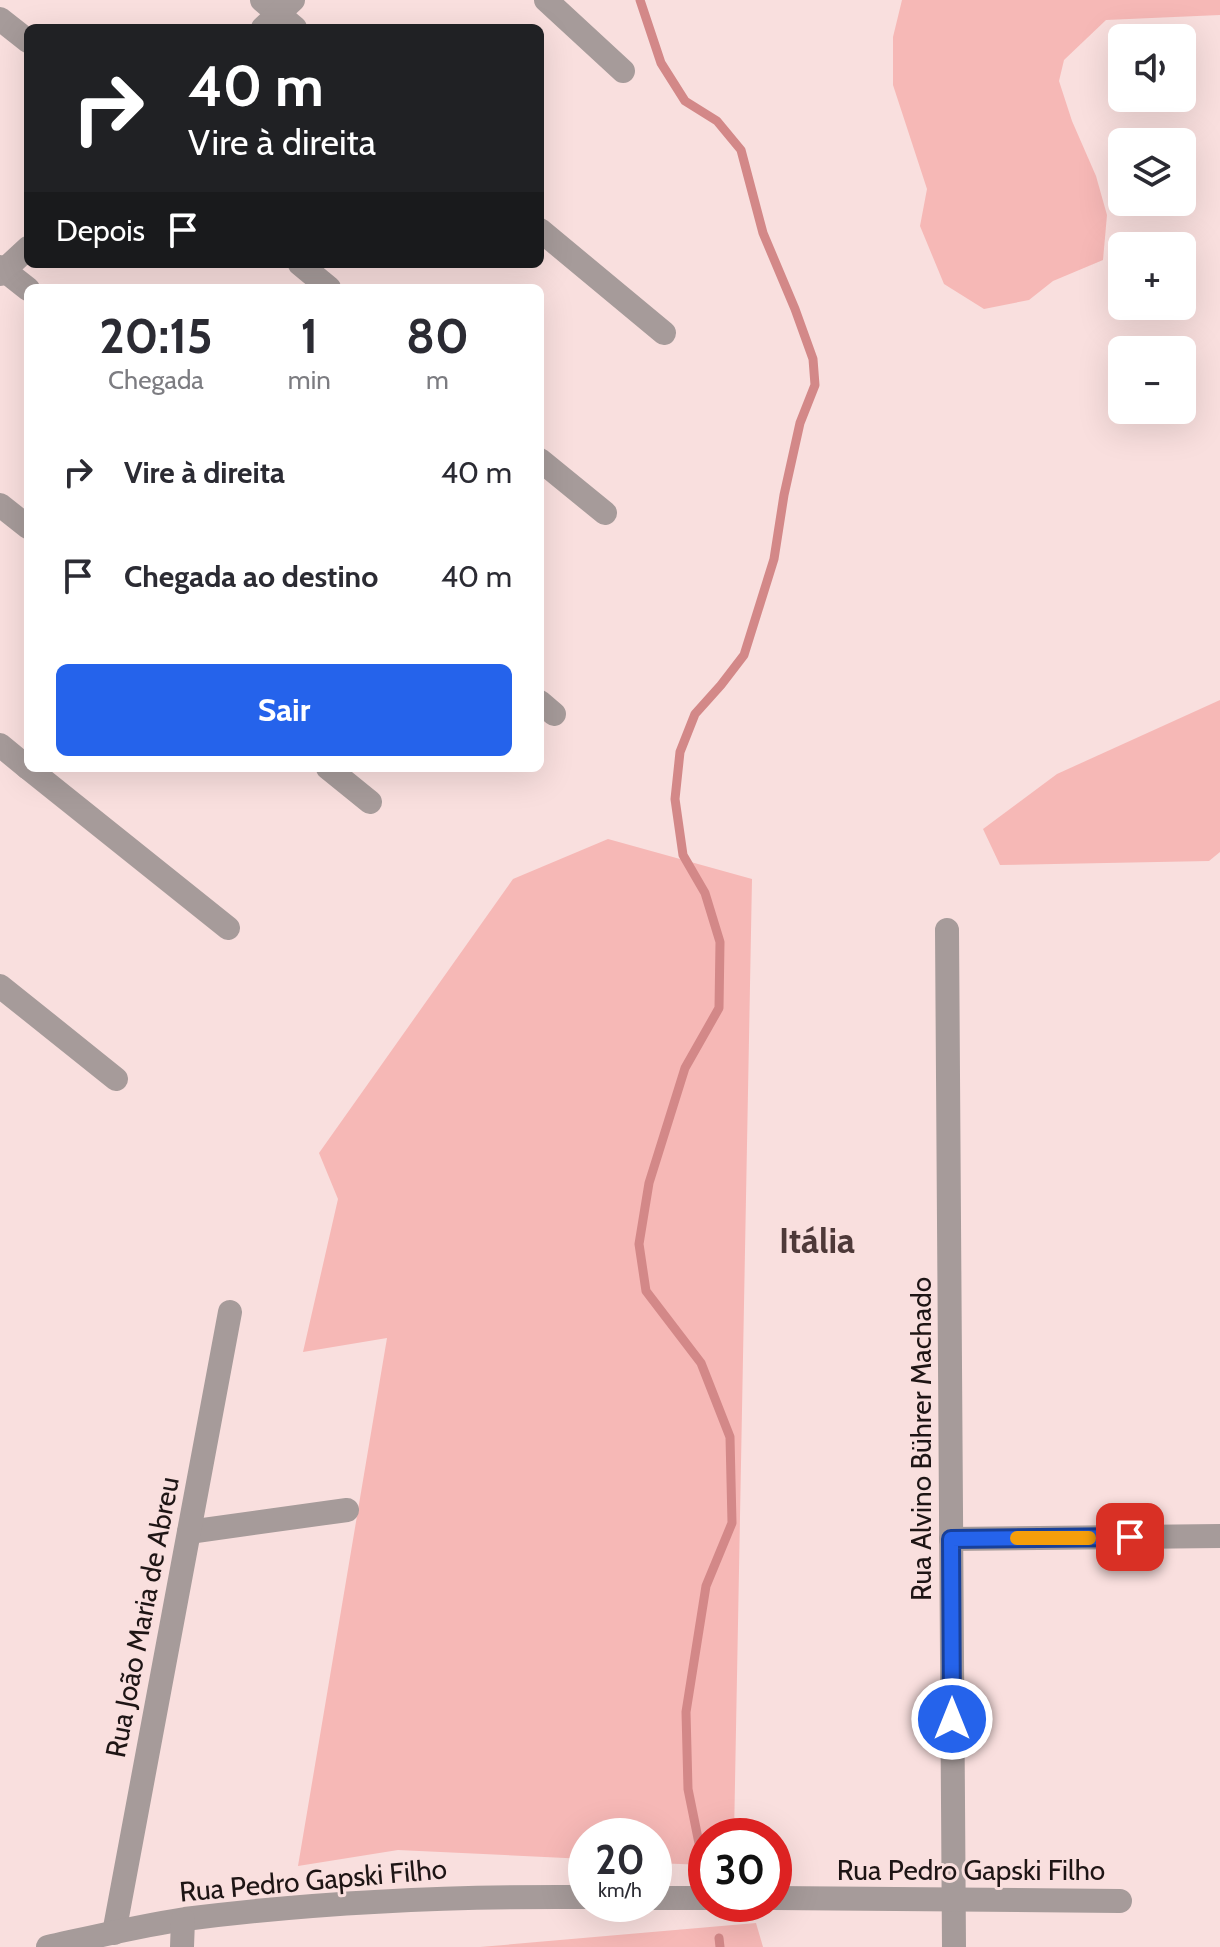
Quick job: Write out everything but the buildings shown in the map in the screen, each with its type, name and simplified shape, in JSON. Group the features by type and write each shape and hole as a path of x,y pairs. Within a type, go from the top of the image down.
{"street":[{"path":"546,0 623,71"},
{"path":"0,19 24,38"},
{"path":"544,233 664,333"},
{"path":"24,251 1,270 24,286"},
{"path":"305,268 324,284"},
{"path":"544,463 605,513"},
{"path":"0,505 24,524"},
{"path":"0,745 24,765"},
{"path":"33,772 228,928"},
{"path":"333,772 370,802"},
{"name":"Rua Alvino Bührer Machado","path":"947,930 954,1947"},
{"path":"0,986 116,1079"},
{"name":"Rua João Maria de Abreu","path":"114,1933 230,1312"},
{"path":"189,1532 347,1510"},
{"path":"951,1539 1220,1536"},
{"name":"Rua Pedro Gapski Filho","path":"48,1947 183,1920 305,1906 407,1900 568,1897"},
{"name":"Rua Pedro Gapski Filho","path":"792,1898 1120,1901"},
{"path":"182,1947 183,1920"}],"shaded area":[{"path":"902,0 1220,0 1220,15 1106,20 1064,60 1059,81 1072,121 1096,176 1107,215 1103,260 1053,281 1029,300 984,309 944,284 920,226 927,189 893,85 893,37"},
{"path":"1220,700 1220,852 1209,861 1000,865 983,829 1057,774"},
{"path":"608,839 752,879 734,1818 688,1818 688,1864 672,1864 672,1818 568,1818 568,1858 398,1850 298,1866 387,1338 303,1352 338,1199 319,1153 513,879"},
{"path":"756,1923 763,1947 480,1947"}],"waterway":[{"path":"640,0 661,63 685,101 717,121 741,150 763,233 813,359 815,385 800,423 774,559 744,655 695,714 680,752 675,799 683,855 705,893 720,942 719,1008 685,1068 649,1183 639,1244 646,1291 701,1363 730,1437 732,1523 706,1586 686,1712 688,1789 694,1818"},
{"path":"719,1938 720,1947"}],"slow traffic":[{"path":"1017,1538 1089,1538"}],"district":[{"name":"Itália","path":"817,1240"}],"route":[{"path":"952,1719 951,1539 1130,1537"}]}
